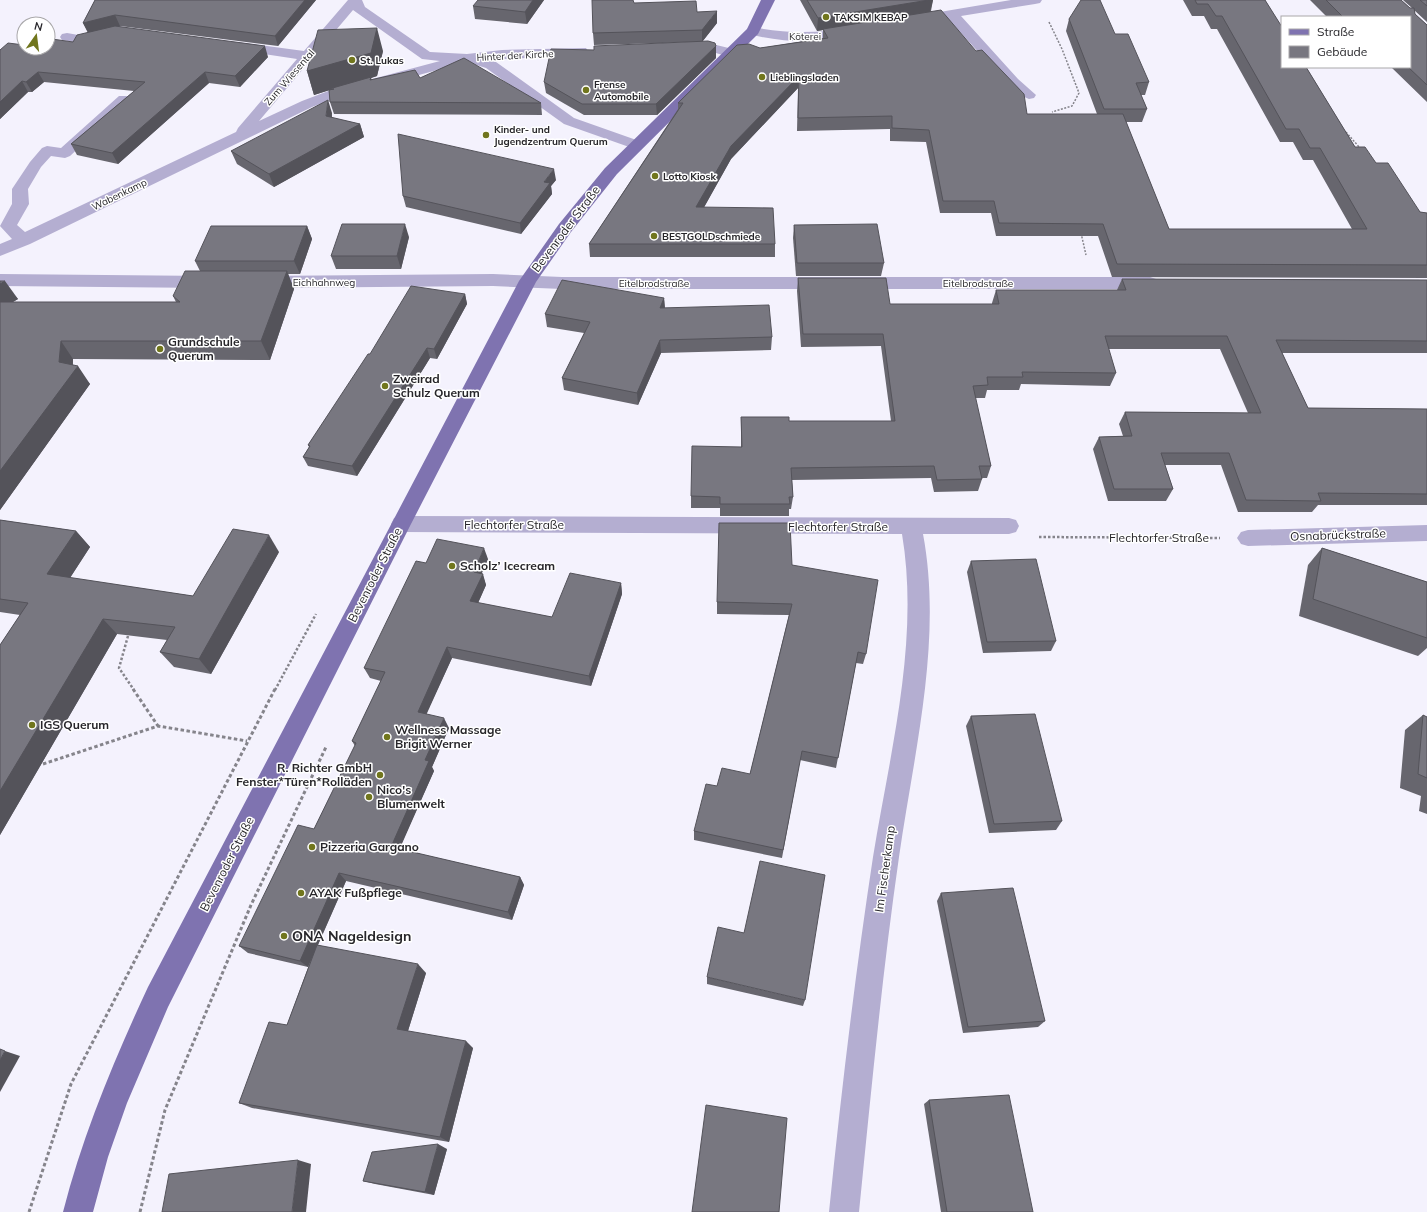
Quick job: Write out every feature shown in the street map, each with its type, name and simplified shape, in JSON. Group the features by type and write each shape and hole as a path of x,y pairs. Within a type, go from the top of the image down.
{"main road":[{"name":"Bevenroder Straße","path":"78,1212 86,1180 107,1114 131,1054 401,524 528,281 546,253 611,171 753,31 766,9 768,0"}],"street":[{"name":"Zum Wiesental","path":"238,136 355,0"},
{"name":"Zum Wiesental","path":"355,0 358,9 427,56 467,58"},
{"path":"906,22 1035,0"},
{"path":"951,14 1013,82 1022,91 1029,95"},
{"name":"Köterei","path":"753,31 774,35 814,37 870,29"},
{"path":"67,37 84,40 120,30"},
{"path":"221,44 307,56"},
{"path":"669,49 708,48 732,53"},
{"name":"Hinter der Kirche","path":"238,136 307,104 336,93 467,58 502,54 597,51"},
{"name":"Hinter der Kirche","path":"467,58 491,66 569,122 637,145"},
{"path":"24,240 8,226 22,205 20,189 35,165 47,151 65,153 124,99"},
{"name":"Wabenkamp","path":"0,251 238,136"},
{"path":"0,280 225,282"},
{"name":"Eichhahnweg","path":"248,282 528,281"},
{"name":"Eitelbrodstraße","path":"528,281 562,283 1164,284"},
{"name":"Flechtorfer Straße","path":"401,524 911,527 1009,526"},
{"name":"Im Fischerkamp","path":"844,1212 870,977 916,653 919,584 911,527"},
{"name":"Osnabrückstraße","path":"1248,538 1427,533"}],"path":[{"path":"1035,0 1045,14 1062,48 1079,93 1072,106 1050,112 1052,119"},
{"path":"1342,127 1363,151"},
{"path":"1080,231 1092,283"},
{"name":"Flechtorfer Straße","path":"1009,526 1028,537 1248,538"},
{"path":"128,636 119,668 158,726"},
{"path":"42,764 158,726 247,741"},
{"path":"140,1212 165,1110 252,905 328,742"}],"building":[{"path":"95,0 305,0 275,36 115,15 83,23"},
{"path":"478,0 533,0 525,12 473,6"},
{"path":"592,0 633,0 634,3 696,1 697,12 717,11 702,30 593,33"},
{"path":"807,0 929,0 818,18"},
{"path":"1081,0 1100,0 1115,34 1128,34 1149,82 1136,83 1147,109 1104,109 1069,19"},
{"path":"1195,0 1265,0 1281,25 1281,68 1307,68 1355,147 1365,147 1376,163 1388,163 1420,212 1427,213 1427,265 1117,264 1103,224 999,223 994,201 943,201 929,130 892,128 892,116 798,118 799,76 731,146 696,207 773,208 775,244 589,244 683,103 678,103 737,45 749,44 760,48 828,38 823,29 941,10 976,51 982,50 1024,94 1027,114 1123,114 1169,229 1367,229 1320,148 1310,148 1299,129 1286,129 1222,16 1216,16 1208,4 1197,4"},
{"path":"1326,0 1401,0 1410,8 1414,8 1415,14 1427,25 1427,85 1409,68 1411,68 1411,16 1342,16"},
{"path":"1420,0 1427,0 1427,6"},
{"path":"115,26 265,46 235,76 205,72 112,153 71,144 145,82 38,72 26,82 22,81 0,102 0,50 8,43 16,44 16,56 56,56 56,40 73,42 77,35"},
{"path":"377,28 371,53 307,71 318,30"},
{"path":"708,41 715,43 716,46 656,104 582,104 544,82 551,49 594,50 594,46"},
{"path":"464,58 541,103 330,102 329,90 334,89 329,89 371,77 370,80 415,70 420,78"},
{"path":"328,100 326,116 360,124 269,174 231,151"},
{"path":"398,134 554,169 544,182 550,183 520,223 403,196"},
{"path":"342,224 405,224 397,256 331,256"},
{"path":"877,224 884,263 797,263 794,225"},
{"path":"211,226 307,226 294,261 195,261"},
{"path":"185,271 287,271 261,341 61,341 59,362 78,366 0,471 0,302 180,302 173,296"},
{"path":"798,278 886,278 890,304 999,304 996,290 1126,290 1122,279 1427,280 1427,341 1276,340 1308,408 1427,409 1427,494 1318,493 1321,501 1246,500 1229,453 1161,453 1173,489 1114,489 1099,437 1132,436 1125,412 1261,413 1227,336 1105,336 1116,373 1022,372 1023,377 987,377 988,385 973,386 991,466 979,466 982,479 937,480 934,466 791,468 793,497 789,497 790,504 720,504 720,497 691,496 692,446 742,447 741,417 789,417 789,421 895,421 883,334 803,334"},
{"path":"562,280 664,298 660,308 769,305 772,337 660,340 637,393 562,378 590,322 545,314"},
{"path":"411,286 465,294 434,349 427,348 352,466 303,457 310,446 308,445 368,354 370,354"},
{"path":"0,520 76,531 47,574 193,596 233,529 269,535 199,659 160,652 175,627 103,619 0,791 0,645 28,603 0,599"},
{"path":"719,523 790,523 792,565 878,580 866,654 858,652 838,758 802,751 783,850 694,831 706,784 717,786 722,768 750,774 792,604 717,602"},
{"path":"437,539 484,548 474,572 483,574 470,601 552,617 570,573 621,583 589,676 447,647 418,712 444,718 425,760 429,761 391,847 520,877 508,912 339,873 300,961 239,946 298,825 314,829 356,743 352,741 385,672 364,668 416,561 426,563"},
{"path":"1322,548 1427,582 1427,638 1313,599"},
{"path":"1036,559 1056,641 987,642 971,561"},
{"path":"1035,714 1062,821 994,824 971,716"},
{"path":"1423,715 1427,717 1427,778 1418,774"},
{"path":"760,861 825,875 805,1000 707,977 718,927 744,933"},
{"path":"1013,888 1045,1021 968,1027 941,893"},
{"path":"317,945 418,964 397,1029 466,1041 440,1137 239,1103 269,1022 287,1025"},
{"path":"0,1049 5,1051 0,1060"},
{"path":"1009,1095 1033,1212 947,1212 929,1100"},
{"path":"706,1105 787,1118 779,1212 692,1212"},
{"path":"438,1144 425,1192 363,1181 372,1152"},
{"path":"298,1160 292,1212 162,1212 169,1174"}],"place":[{"name":"TAKSIM KEBAP","path":"826,17"},
{"name":"St. Lukas","path":"352,60"},
{"name":"Lieblingsladen","path":"762,77"},
{"name":"Frense Automobile","path":"586,90"},
{"name":"Kinder- und Jugendzentrum Querum","path":"486,135"},
{"name":"Lotto Kiosk","path":"655,176"},
{"name":"BESTGOLDschmiede","path":"654,236"},
{"name":"Grundschule Querum","path":"160,349"},
{"name":"Zweirad Schulz Querum","path":"385,386"},
{"name":"Scholz’ Icecream","path":"452,566"},
{"name":"IGS Querum","path":"32,725"},
{"name":"Wellness Massage Brigit Werner","path":"387,737"},
{"name":"R. Richter GmbH Fenster*Türen*Rolläden","path":"380,775"},
{"name":"Nico's Blumenwelt","path":"369,797"},
{"name":"Pizzeria Gargano","path":"312,847"},
{"name":"AYAK Fußpflege","path":"301,893"},
{"name":"ONA Nageldesign","path":"284,936"}]}
